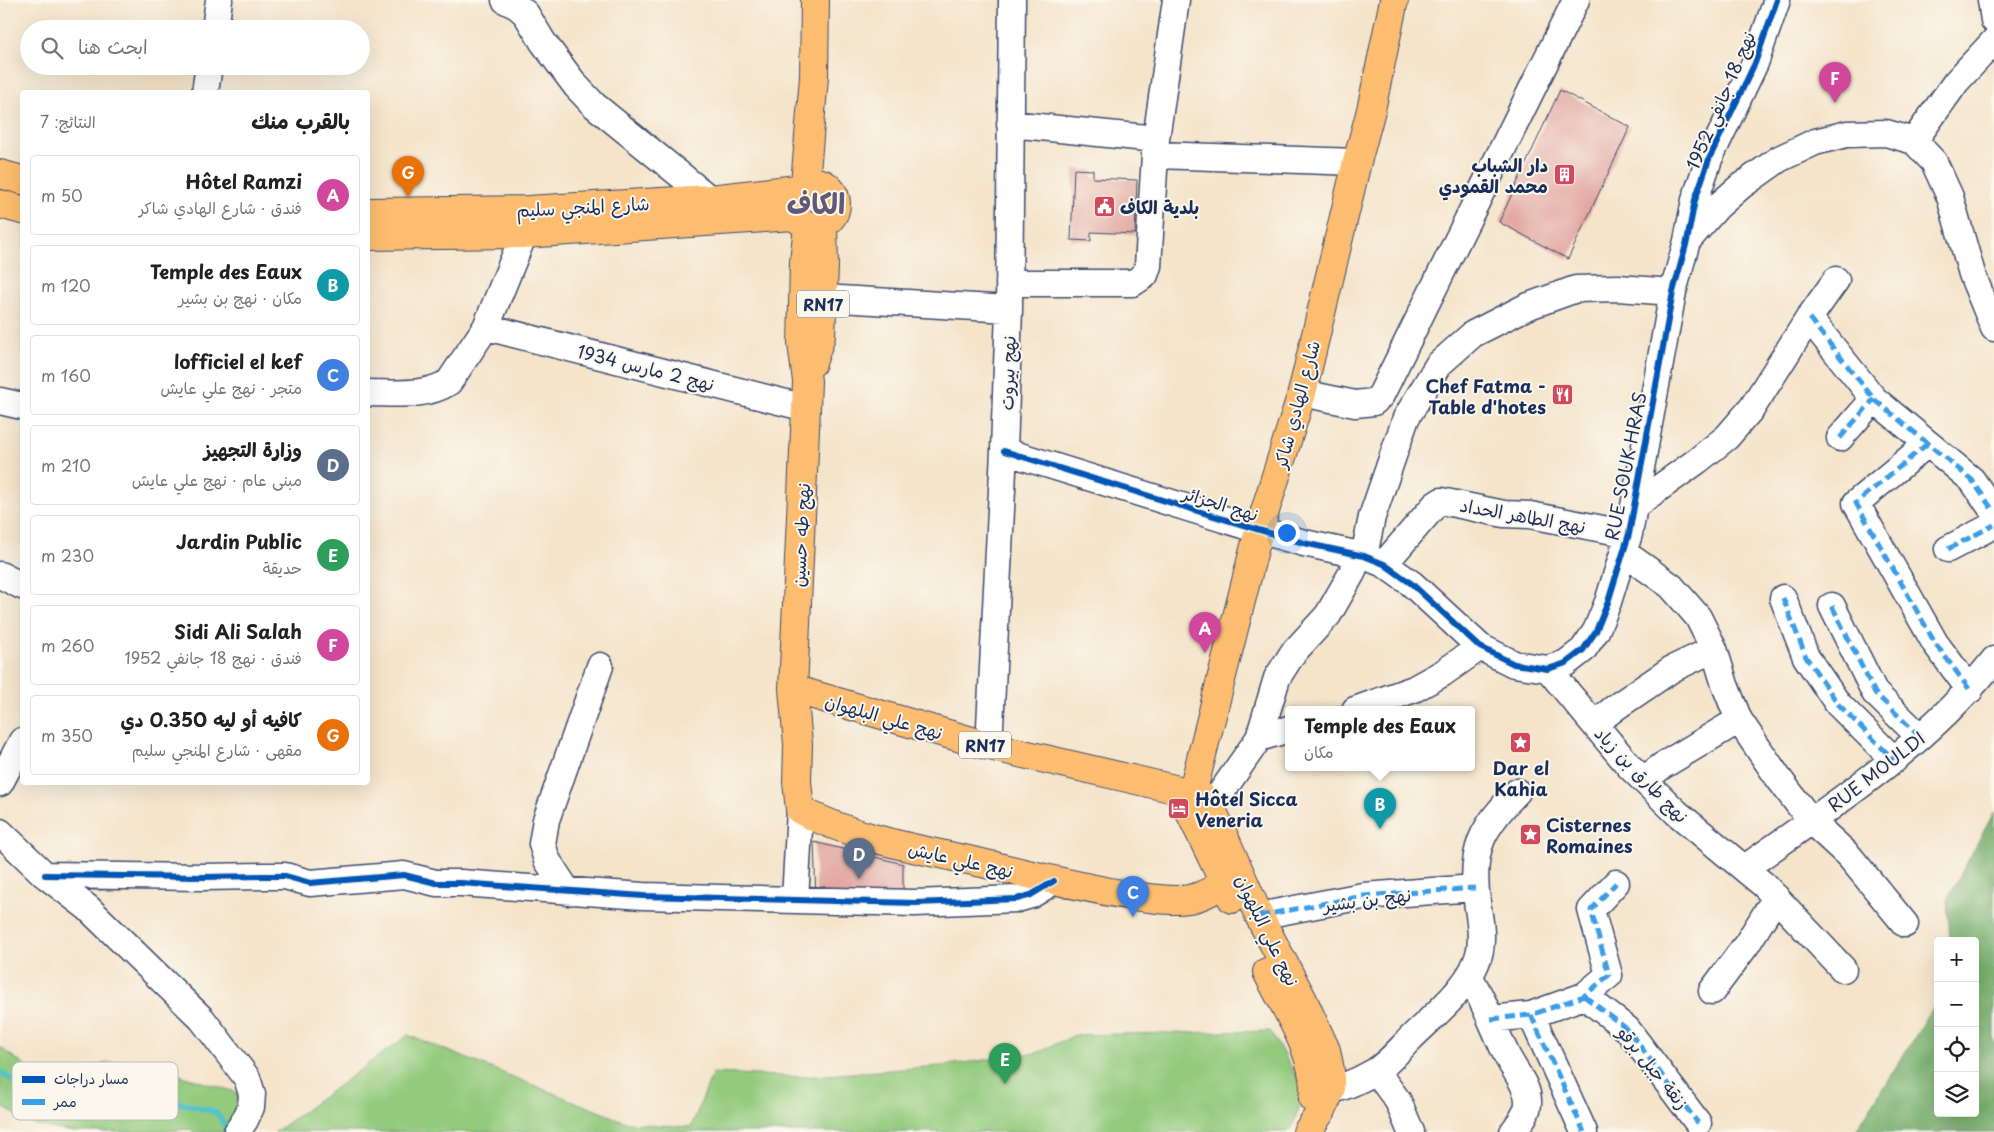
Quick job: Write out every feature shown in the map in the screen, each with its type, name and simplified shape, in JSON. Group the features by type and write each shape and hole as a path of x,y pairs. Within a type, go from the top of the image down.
{"main road":[{"name":"RN17","path":"809,186 815,0"},
{"name":"شارع الهادي شاكر","path":"1193,798 1259,530 1302,393 1371,110 1394,0"},
{"path":"0,174 20,179"},
{"name":"شارع المنجي سليم","path":"370,236 526,222 809,186"},
{"name":"RN17","path":"809,186 832,191 836,200 833,214 809,222 791,207 792,198 809,186"},
{"path":"0,204 20,209"},
{"name":"شارع المنجي سليم","path":"370,212 526,222 809,222"},
{"name":"نهج طه حسين","path":"806,381 821,336 823,298 809,222"},
{"name":"نهج طه حسين","path":"793,689 806,408 806,381 802,344 804,262 809,222"},
{"path":"793,689 798,744 797,782 800,810"},
{"name":"نهج علي البلهوان","path":"793,689 989,746 1193,798 1232,878 1304,1047 1313,1077 1322,1093"},
{"name":"نهج علي عايش","path":"800,810 842,829 1054,881 1162,900 1190,899 1203,895 1232,878"},
{"name":"نهج علي البلهوان","path":"1232,878 1259,916 1303,1000 1326,1050 1330,1070 1322,1093"},
{"path":"1294,1132 1322,1093"},
{"path":"1307,1132 1322,1110 1322,1093"}],"street":[{"path":"216,20 219,0"},
{"path":"505,0 518,6 526,14 571,79 594,105 710,199"},
{"name":"نهج بيروت","path":"989,746 1009,309 1012,0"},
{"path":"1009,283 1133,283 1145,275 1148,266 1156,147 1176,0"},
{"path":"1302,393 1354,404 1374,402 1381,395 1576,0"},
{"name":"نهج 18 جانفي 1952","path":"1687,242 1695,200 1709,159 1755,63 1777,0"},
{"path":"1991,0 1994,20"},
{"path":"1914,141 1956,82 1994,40"},
{"path":"205,90 208,75"},
{"path":"1010,124 1156,147 1357,162"},
{"path":"1687,242 1718,206 1741,186 1780,159 1815,142 1847,134 1886,133 1914,141 1934,162 1950,197 1972,274 1994,328"},
{"path":"370,393 422,392 441,387 449,382 486,326 526,222"},
{"name":"RUE SOUK HRAS","path":"1548,669 1566,663 1583,650 1596,631 1608,602 1626,543 1673,292 1687,242"},
{"path":"1634,506 1697,461 1727,436 1752,408 1809,318 1836,280"},
{"path":"1259,738 1277,678 1293,654 1328,615 1352,573 1369,558 1372,517 1406,418 1438,365 1473,334 1526,307 1576,289 1618,288 1673,292"},
{"path":"823,298 1009,309"},
{"path":"1809,318 1874,400 1972,480 1994,512"},
{"name":"نهج 2 مارس 1934","path":"486,326 806,408"},
{"path":"0,400 20,405"},
{"path":"1840,438 1874,400"},
{"path":"1927,444 1856,503 1936,642 1970,690"},
{"name":"نهج الجزائر","path":"1004,451 1259,530 1369,558 1412,584 1480,647 1514,664 1548,669"},
{"name":"نهج الطاهر الحداد","path":"1369,558 1441,501 1504,514 1530,515 1626,543"},
{"path":"1948,549 1994,525"},
{"path":"1626,543 1671,586 1698,617 1714,649 1725,685 1739,720 1777,776 1811,821 1849,856 1905,924"},
{"path":"0,575 20,585"},
{"path":"1783,598 1806,657 1811,665 1838,704 1894,760"},
{"path":"1832,606 1875,693 1920,737"},
{"path":"1367,706 1414,690 1443,673 1480,647"},
{"path":"1594,724 1638,691 1672,669 1714,649"},
{"name":"RUE MOULDI","path":"1745,868 1846,797 1894,760 1970,690 1994,660"},
{"path":"568,892 547,860 542,844 546,820 600,666"},
{"name":"نهج طارق بن زياد","path":"1548,669 1644,780 1677,813 1745,868 1776,897 1843,969"},
{"path":"1644,780 1662,766 1739,720"},
{"path":"1193,798 1259,738 1285,730"},
{"path":"0,783 20,745"},
{"path":"1322,1093 1348,1086 1376,1071 1451,998 1469,976 1480,951 1482,931 1475,888 1477,851 1482,836 1498,811 1516,792"},
{"path":"795,900 800,810"},
{"path":"0,832 45,875 88,908 202,1019 246,1078 252,1094 251,1106 241,1126"},
{"path":"45,875 285,876 310,883 404,875 436,883 461,883 568,892 915,903 1018,899 1031,895 1054,881"},
{"path":"1491,1019 1531,1015 1584,996 1609,975 1591,910 1616,883"},
{"name":"نهج بن بشير","path":"1259,916 1363,896 1475,888"},
{"path":"1712,991 1746,944 1776,897"},
{"path":"1469,976 1484,1003 1527,1095 1526,1112 1513,1132"},
{"name":"زنقة جبل برقو","path":"1584,996 1627,1029 1698,1123"},
{"path":"1531,1015 1584,1132"},
{"path":"1376,1071 1398,1101 1411,1132"}],"green space":[{"path":"1994,812 1994,1132 1855,1132 1934,1006 1934,1117 1979,1117 1979,937 1950,937 1947,900"},
{"path":"1270,1031 1305,1091 1292,1127 1288,1132 275,1132 408,1035 628,1123 691,1127 713,1073 802,1077 940,1066 1036,1053 1075,1035"},
{"path":"0,1047 20,1062 12,1062 12,1113 0,1106"},
{"path":"178,1075 236,1092 242,1107 227,1132 193,1132 191,1129 153,1132 73,1132 35,1125 26,1120 178,1120"}],"building":[{"name":"دار الشباب محمد القمودي","path":"1560,90 1630,127 1568,259 1499,222"},
{"name":"بلدية الكاف","path":"1074,169 1093,170 1093,178 1137,180 1135,234 1091,232 1091,241 1071,240"},
{"path":"814,842 903,864 903,894 816,899"}],"waterway":[{"path":"0,1072 12,1080"},
{"path":"178,1102 216,1112 229,1132"}],"marked path":[{"path":"1809,318 1874,399 1972,480 1994,512"},
{"path":"1840,438 1874,399"},
{"path":"1927,444 1856,503 1935,643 1970,690"},
{"path":"1948,549 1994,525"},
{"path":"1783,598 1806,657 1838,704 1894,760"},
{"path":"1832,606 1875,693 1920,737"},
{"path":"1491,1019 1531,1015 1584,996 1609,975 1591,910 1616,883"},
{"path":"1259,916 1363,896 1475,888"},
{"path":"1584,996 1627,1029 1698,1123"},
{"path":"1531,1015 1584,1132"}],"cycle path":[{"path":"1004,451 1259,530 1304,543 1364,556 1384,564 1412,584 1480,647 1514,664 1548,669 1566,663 1583,650 1596,631 1608,602 1629,534 1673,292 1687,241 1695,200 1709,159 1755,63 1777,0"},
{"path":"45,875 285,876 310,883 404,875 436,883 461,883 643,896 915,903 1017,899 1031,895 1054,881"}],"place":[{"name":"Sidi Ali Salah","path":"1835,103"},
{"name":"دار الشباب محمد القمودي","path":"1564,174"},
{"name":"كافيه أو ليه 0.350 دي","path":"408,197"},
{"name":"بلدية الكاف","path":"1104,206"},
{"name":"Chef Fatma - Table d'hotes","path":"1562,395"},
{"name":"Hôtel Ramzi","path":"1205,653"},
{"name":"Dar el Kahia","path":"1521,742"},
{"name":"Hôtel Sicca Veneria","path":"1179,808"},
{"name":"Temple des Eaux","path":"1380,829"},
{"name":"Cisternes Romaines","path":"1530,834"},
{"name":"وزارة التجهيز","path":"859,879"},
{"name":"lofficiel el kef","path":"1133,917"},
{"name":"Jardin Public","path":"1005,1084"}],"district":[{"name":"الكاف","path":"816,202"}]}
